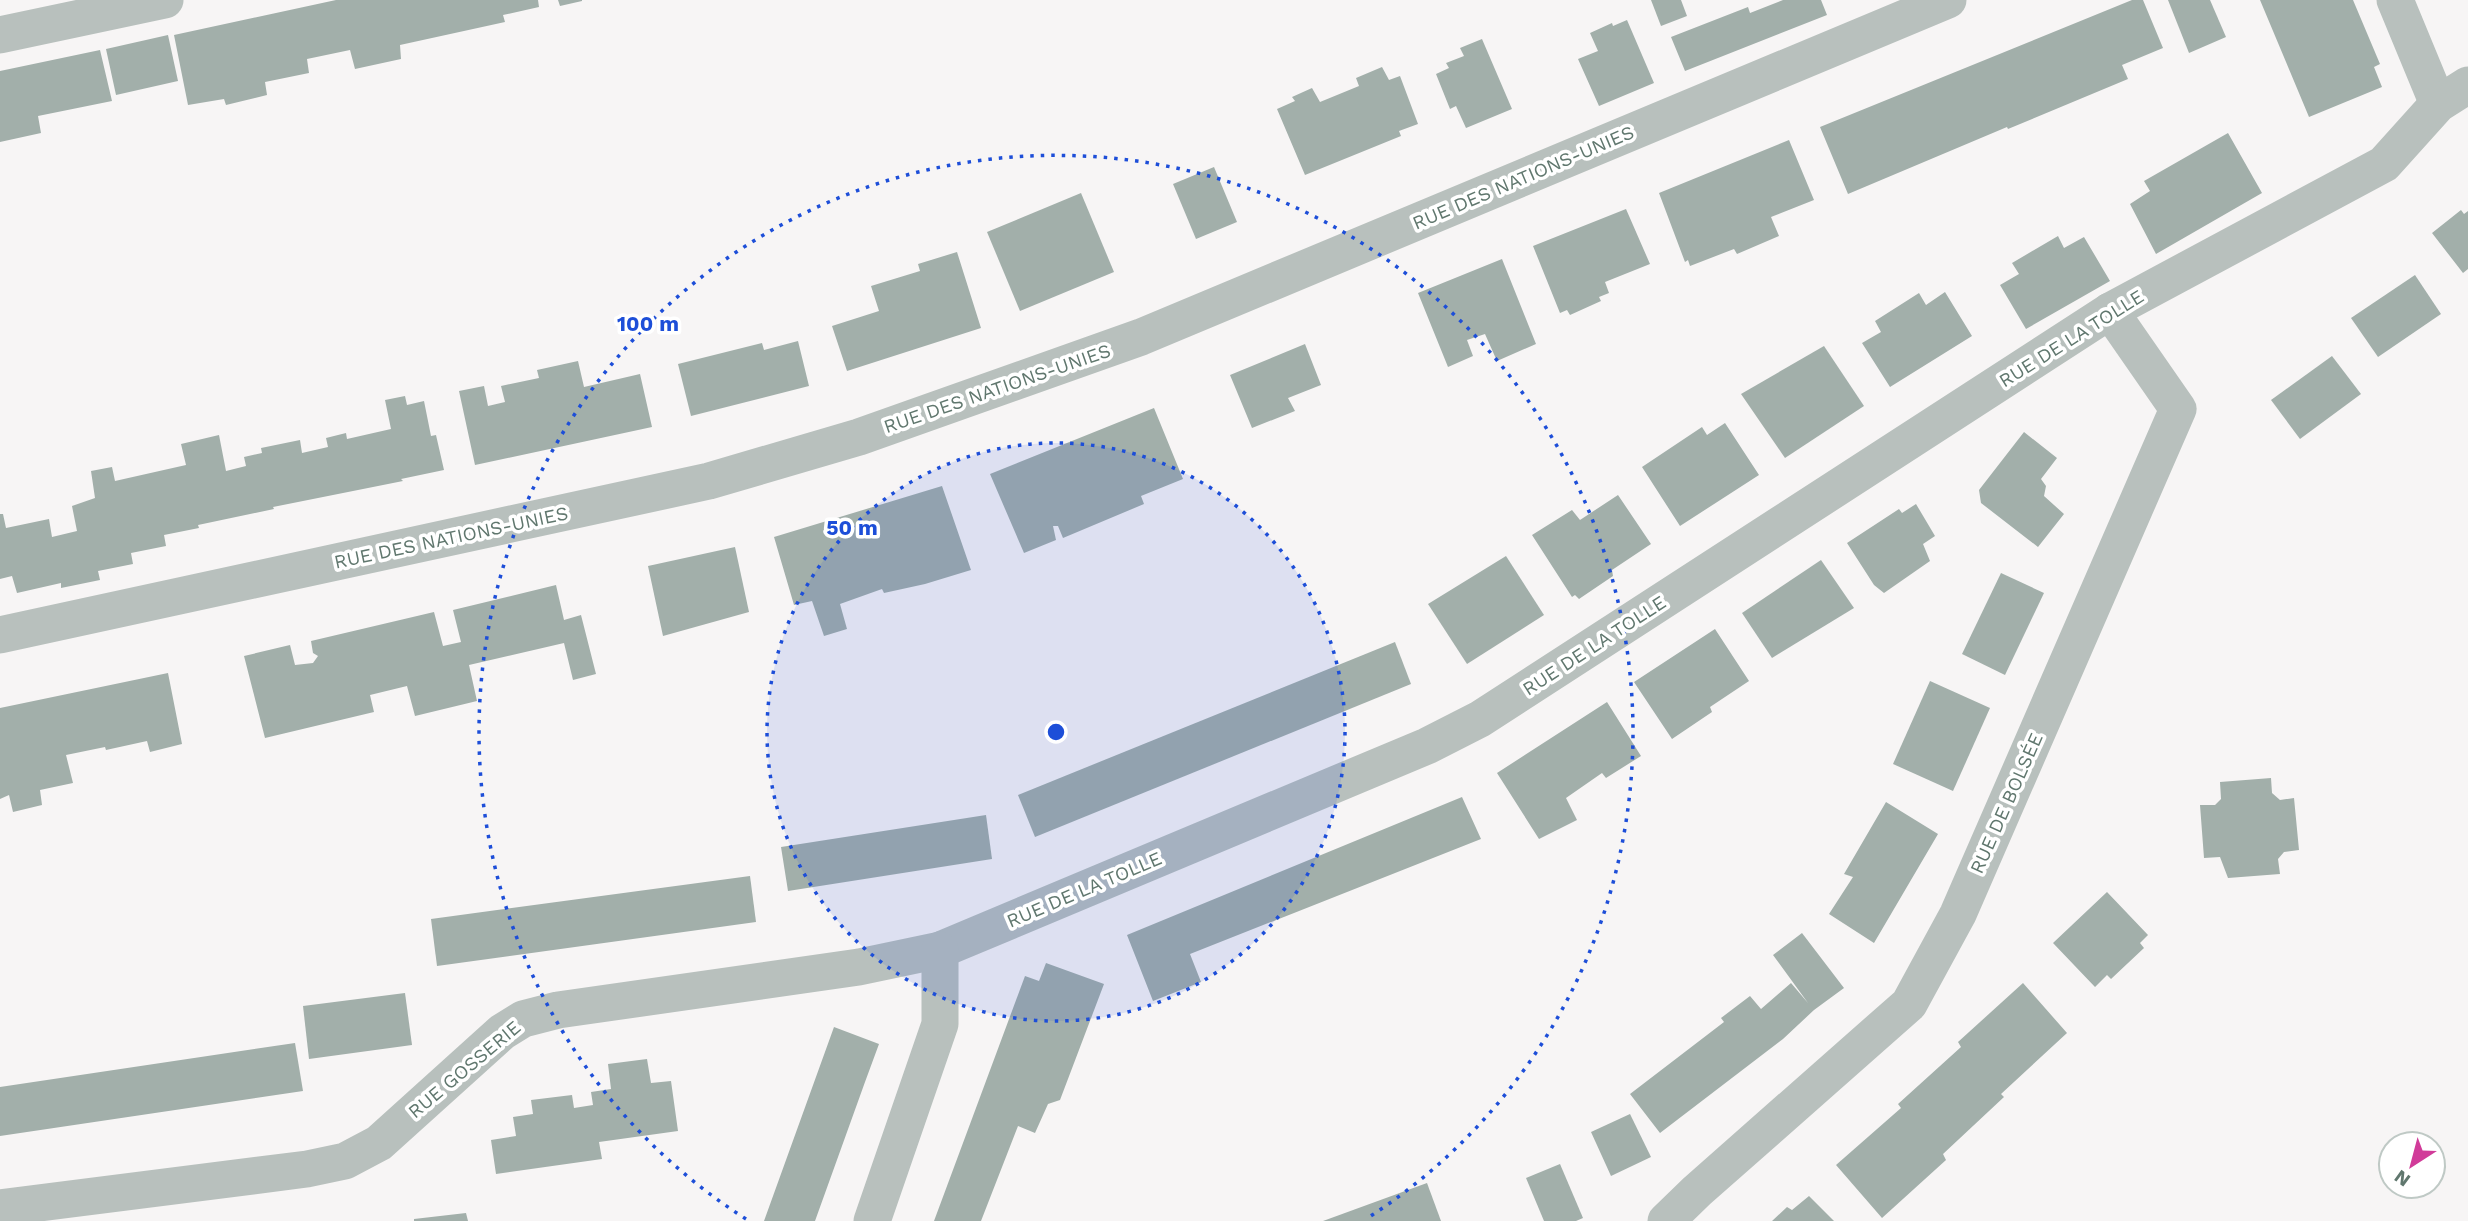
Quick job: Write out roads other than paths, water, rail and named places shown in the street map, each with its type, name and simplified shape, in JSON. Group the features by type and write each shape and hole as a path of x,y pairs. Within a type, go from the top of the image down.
{"street":[{"path":"0,35 165,0"},
{"name":"RUE DES NATIONS-UNIES","path":"0,635 709,481 859,437 1141,337 1948,0"},
{"path":"2395,0 2453,95"},
{"name":"RUE DE LA TOLLE","path":"940,950 1427,746 1480,719 2110,311 2385,164 2453,95"},
{"name":"RUE DE BOLSÉE","path":"1666,1221 1909,1004 1958,914 2178,409 2110,311"},
{"path":"872,1221 940,1024 940,950"},
{"name":"RUE GOSSERIE","path":"0,1208 307,1169 345,1161 379,1143 502,1032 523,1019 571,1008 859,967 940,950"}]}
